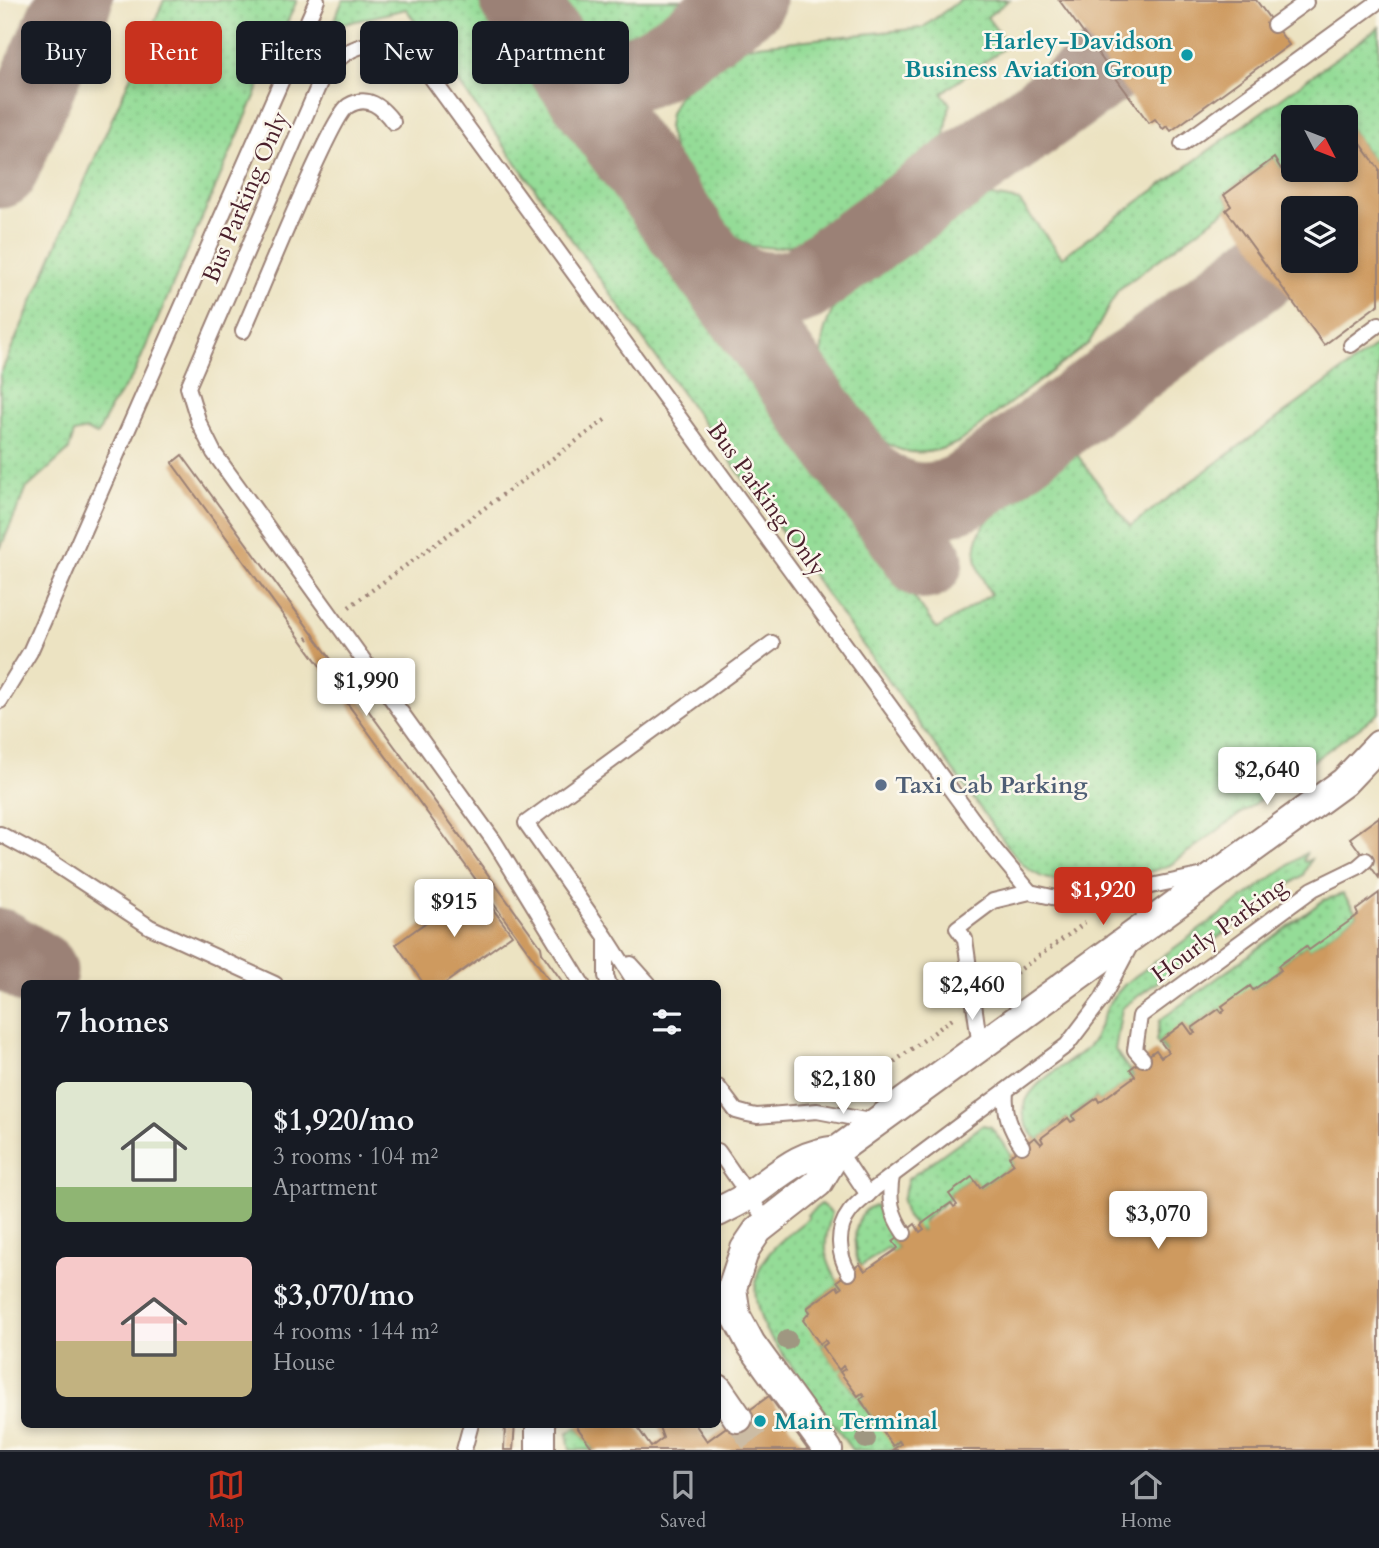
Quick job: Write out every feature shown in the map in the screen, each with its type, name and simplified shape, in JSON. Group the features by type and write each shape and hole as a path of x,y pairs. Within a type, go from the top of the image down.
{"street":[{"path":"828,1450 751,1344 736,1316 732,1288 745,1249 767,1222 818,1183 838,1150 1344,782 1379,745"},
{"path":"1344,782 1379,768"},
{"path":"721,1210 749,1196 794,1161 817,1152 838,1150"},
{"path":"721,1231 749,1196"},
{"path":"721,1393 738,1418"},
{"path":"540,1428 540,1450"}],"lane":[{"path":"0,701 30,652 317,0"},
{"path":"1182,144 1379,1"},
{"path":"1274,25 1306,2"},
{"name":"Bus Parking Only","path":"580,980 494,841 214,453 199,423 188,387 321,80 332,62 351,48 382,42 406,43 995,850 1030,892"},
{"path":"243,331 314,167 341,114 348,106 373,102 383,109 393,122"},
{"path":"1351,345 1379,324"},
{"path":"633,980 526,823 772,643"},
{"path":"0,834 50,861 150,926 266,980"},
{"name":"Hourly Parking","path":"1143,1059 1135,1050 1140,1016 1313,889 1366,860"},
{"path":"980,1047 965,939 957,928 993,901 1030,892 1074,902 1218,873"},
{"path":"849,1273 842,1255 841,1227 849,1212 892,1176 1068,1045 1102,999 1138,930"},
{"path":"606,937 608,980"},
{"path":"606,937 645,980"},
{"path":"721,1090 736,1111 747,1114 757,1116 817,1111 876,1122"},
{"path":"1006,1091 1009,1126 1022,1146"},
{"path":"838,1150 868,1195"},
{"path":"721,1155 767,1222"},
{"path":"892,1176 890,1204 904,1233"},
{"path":"464,1450 470,1428"}],"path":[{"path":"307,639 608,418"},
{"path":"825,1112 1085,923"}],"green space":[{"path":"164,0 297,0 288,21 236,21 236,84 260,84 134,374 110,408 99,433 97,435 86,430 74,433 69,450 26,489 0,549 0,375 127,84 222,84 222,21 155,21"},
{"path":"343,0 479,0 494,21 472,21 472,84 540,84 937,629 991,594 976,561 976,547 985,524 1007,502 1075,452 1130,526 1379,344 1379,713 1170,865 1122,878 1083,882 1049,879 1032,872 1008,847 458,81 458,21 415,21 406,9 346,23 346,21 334,21"},
{"path":"559,0 689,0 644,33 629,35 629,21 576,21"},
{"path":"960,0 1009,0 987,17 1008,45 942,93 950,104 944,141 801,243 775,248 751,246 723,225 675,157 668,127 670,113 677,98 692,82 738,47 922,28"},
{"path":"1379,27 1379,169 1358,140 1358,105 1281,105 1281,169 1273,158 1224,195 1231,206 1118,290 1089,343 959,442 934,451 913,452 895,447 879,437 865,423 826,369 822,343 838,301 982,194 1019,201 1062,257"},
{"path":"1307,852 1303,860 1305,862 1311,859 1303,875 1122,1008 1115,1050 1134,1077 1099,1102 1096,1098 1072,1115 1075,1120 1071,1122 1067,1118 1041,1138 1041,1144 1029,1129 1024,1117 1024,1106 1029,1096 1036,1086 1088,1047 1110,1001 1126,983"},
{"path":"1343,894 1358,915 1309,950 1306,946 1278,966 1281,970 1223,1007 1225,1010 1222,1013 1219,1009 1192,1028 1195,1033 1192,1034 1184,1024 1160,1041 1168,1052 1166,1054 1156,1041 1160,1020 1324,900"},
{"path":"983,1125 991,1127 1011,1155 1009,1157 1014,1164 980,1188 972,1177 949,1194 951,1197 923,1221 924,1229 920,1232 906,1216 902,1201 908,1179"},
{"path":"821,1204 832,1213 826,1252 831,1269 842,1288 839,1290 836,1287 807,1307 810,1312 807,1314 821,1344 825,1340 827,1343 822,1347 839,1369 843,1366 845,1369 841,1373 857,1396 862,1393 865,1396 860,1400 875,1420 880,1417 901,1444 892,1450 852,1450 766,1331 759,1311 756,1294 761,1266 769,1253"},
{"path":"875,1205 898,1248 892,1252 887,1248 861,1266 855,1251 858,1223 862,1215"},
{"path":"578,1428 594,1450 570,1450 567,1434"}],"building":[{"name":"Harley-Davidson Business Aviation Group","path":"1059,0 1256,0 1289,45 1171,131 1167,126 1163,129 1155,119 1149,123"},
{"path":"1358,140 1379,169 1379,304 1324,345 1226,210 1231,206 1224,195 1274,158 1281,169 1281,182 1358,182"},
{"path":"182,455 541,947 542,953 561,980 549,980 172,463"},
{"path":"1379,817 1379,878 1350,838"},
{"path":"476,886 512,935 450,980 421,980 396,944"},
{"path":"1379,893 1379,1450 892,1450 901,1444 899,1441 893,1446 877,1424 882,1420 880,1417 875,1421 860,1399 865,1396 862,1393 858,1396 840,1372 845,1369 843,1366 839,1370 822,1347 827,1343 825,1340 820,1344 803,1320 810,1312 807,1308 837,1286 839,1290 842,1288 837,1281 860,1264 865,1271 898,1248 893,1241 915,1224 920,1232 924,1229 921,1225 923,1223 951,1203 954,1207 957,1205 949,1194 972,1177 980,1188 1014,1164 1009,1157 1035,1137 1041,1144 1041,1138 1068,1118 1071,1122 1075,1120 1072,1116 1097,1098 1099,1102 1135,1076 1130,1069 1156,1050 1161,1057 1168,1052 1160,1041 1184,1023 1192,1034 1195,1033 1192,1028 1219,1009 1222,1013 1225,1010 1222,1006 1250,986 1253,990 1281,970 1278,966 1306,946 1309,950 1358,915 1356,910"},
{"name":"Main Terminal","path":"769,1396 808,1450 594,1450 578,1428 638,1428 651,1447 663,1438 659,1428 698,1428 707,1441"},
{"path":"505,1428 515,1428 513,1450 504,1450"}],"taxiway":[{"path":"0,170 74,0"},
{"path":"518,0 925,561"},
{"path":"629,74 672,54 747,0"},
{"path":"713,267 734,281 756,288 780,290 804,283 1108,66"},
{"path":"863,475 888,492 914,500 942,499 969,488 1267,267"},
{"path":"0,947 39,971"}],"tunnel":[{"path":"738,1418 761,1450"}],"place":[{"name":"Harley-Davidson Business Aviation Group","path":"1187,55"},
{"name":"Taxi Cab Parking","path":"881,785"},
{"name":"Main Terminal","path":"760,1421"}]}
